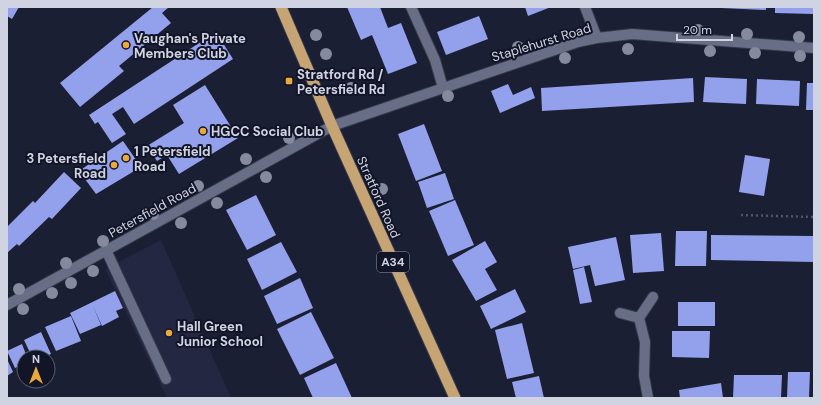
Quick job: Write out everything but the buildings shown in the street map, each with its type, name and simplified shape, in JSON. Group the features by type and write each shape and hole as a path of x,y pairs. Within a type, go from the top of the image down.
{"highway":[{"name":"Stratford Road","path":"281,7 332,126 455,398"}],"street":[{"path":"411,7 435,60 443,88"},
{"path":"585,7 597,38"},
{"name":"Staplehurst Road","path":"332,126 578,42 597,38 632,34 814,48"},
{"name":"Petersfield Road","path":"7,305 332,126"},
{"path":"106,250 166,379"},
{"path":"648,398 644,376 645,342 640,318 652,297"},
{"path":"620,313 640,318"}],"path":[{"path":"741,215 814,217"}],"shaded area":[{"name":"Hall Green Junior School","path":"161,240 231,398 167,398 105,269"}],"place":[{"name":"Vaughan's Private Members Club","path":"126,45"},
{"name":"Stratford Rd / Petersfield Rd","path":"289,81"},
{"name":"HGCC Social Club","path":"203,131"},
{"name":"1 Petersfield Road","path":"126,158"},
{"name":"3 Petersfield Road","path":"114,165"},
{"name":"Hall Green Junior School","path":"169,333"}]}
